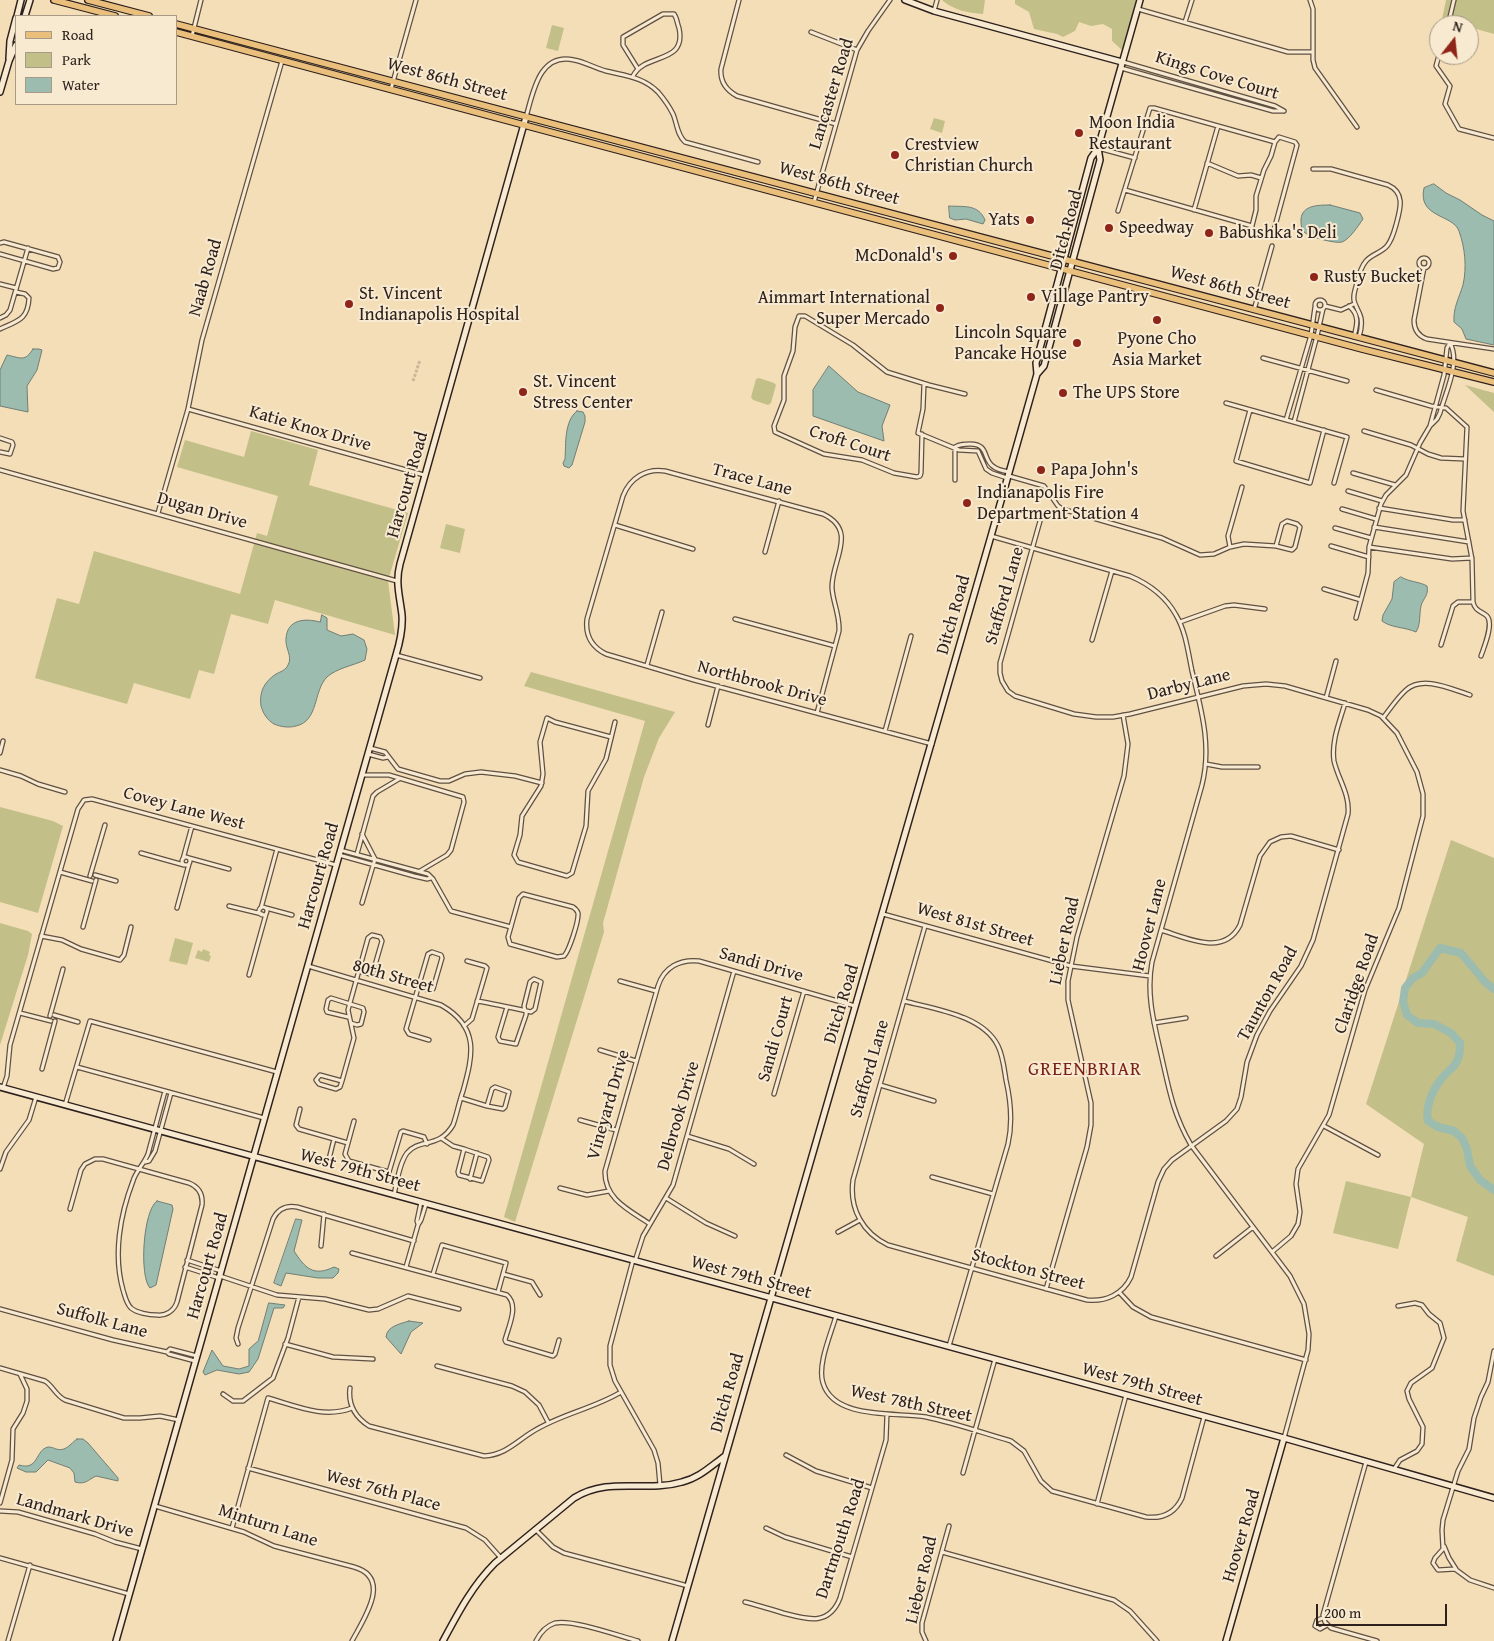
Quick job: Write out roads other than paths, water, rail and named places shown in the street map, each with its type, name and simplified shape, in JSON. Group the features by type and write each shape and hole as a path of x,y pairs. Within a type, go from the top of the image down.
{"main road":[{"path":"17,15 21,0"},
{"path":"25,15 30,0"},
{"path":"54,0 111,15"},
{"path":"88,0 145,15"},
{"path":"905,0 934,12 1122,65"},
{"name":"Ditch Road","path":"672,1641 932,744 1037,374 1036,363 1091,158 1098,148 1140,0"},
{"path":"9,61 10,41 15,21"},
{"name":"West 86th Street","path":"178,24 1311,325 1445,364"},
{"name":"West 86th Street","path":"178,33 1317,336 1453,366 1494,373"},
{"path":"0,92 15,46"},
{"name":"Harcourt Road","path":"116,1641 396,655 401,636 402,620 397,581 400,564 526,117"},
{"name":"Ditch Road","path":"1037,374 1044,366 1100,160 1098,148"},
{"name":"West 86th Street","path":"1453,366 1494,382"},
{"name":"West 79th Street","path":"2,1088 1204,1416 1494,1498"},
{"name":"Hoover Road","path":"1226,1641 1284,1438"},
{"path":"443,1641 474,1587 501,1558 570,1500 588,1490 609,1486 676,1484 701,1474 725,1455"}],"street":[{"path":"191,36 201,0"},
{"path":"391,89 416,0"},
{"path":"739,0 721,68 724,83 730,92 737,96 836,124"},
{"name":"Lancaster Road","path":"814,202 857,50 890,0"},
{"path":"934,12 937,0"},
{"path":"1185,22 1192,0"},
{"path":"1310,0 1313,9 1313,52 1317,71 1357,127"},
{"path":"1450,15 1454,0"},
{"path":"1138,8 1288,52 1313,52"},
{"path":"633,76 638,69 671,53 678,46 681,39 674,14 663,14 623,38 623,45 638,69"},
{"path":"811,32 857,50"},
{"name":"Naab Road","path":"158,513 188,409 202,340 284,52"},
{"path":"526,117 540,74 549,64 556,61 573,59 608,71 633,76 651,86 664,99 683,140 758,162"},
{"name":"Kings Cove Court","path":"1122,65 1275,106 1284,111 1273,111 1122,65"},
{"path":"1436,65 1450,86 1445,104 1458,129 1494,138"},
{"path":"1118,211 1150,108 1275,142"},
{"path":"1194,210 1218,126"},
{"path":"1279,137 1297,143 1272,237 1253,232 1252,226 1256,210 1256,196 1275,142 1279,137"},
{"path":"1098,148 1134,158"},
{"path":"1207,163 1238,176 1262,178"},
{"path":"1312,169 1331,169 1388,185 1395,189 1400,198 1401,208 1391,241 1384,249 1371,256 1363,265 1354,292 1354,304 1361,317 1362,324 1356,338"},
{"path":"1125,190 1252,226"},
{"path":"0,243 4,242 58,257 60,262 59,267 55,269 0,254"},
{"path":"1254,310 1272,246"},
{"path":"0,318 9,312 28,248"},
{"path":"1424,268 1414,320 1418,333 1425,338 1494,349"},
{"path":"0,284 27,295 28,298 25,316 0,329"},
{"path":"1286,420 1311,334 1316,302 1319,300 1323,301 1324,308 1294,422"},
{"path":"1315,307 1318,310 1324,308 1341,310 1354,304"},
{"path":"1349,306 1358,321 1356,338"},
{"name":"Croft Court","path":"920,434 922,473 917,478 896,474 862,460 824,454 777,433 774,426 784,398 784,376 793,351 795,327 800,316 805,316 853,345 888,372 924,384"},
{"path":"1430,426 1437,419 1447,348 1450,343"},
{"path":"1356,618 1369,570 1371,538 1382,501 1406,475 1417,448 1439,407 1453,366 1453,348 1450,343"},
{"path":"1263,358 1347,381"},
{"path":"965,394 924,384 920,434 959,450 978,452 986,469 992,473 1008,475 1044,486 1062,509 1162,538 1198,554 1214,554 1230,547 1252,543 1291,550 1294,549 1300,526 1287,521 1283,522 1276,546"},
{"path":"1376,390 1448,409 1467,427 1463,511 1472,558 1473,602 1475,609 1487,616 1490,623 1481,656"},
{"path":"1226,403 1347,437 1334,483"},
{"name":"Katie Knox Drive","path":"188,409 425,476"},
{"path":"1250,410 1236,461 1310,482 1324,430"},
{"path":"1364,431 1411,444 1428,454 1441,458 1466,459"},
{"path":"0,438 12,442 13,445 10,454 0,452"},
{"path":"954,447 960,444 976,444 983,448 989,462 994,467 1008,475"},
{"path":"969,444 970,450"},
{"path":"954,447 954,480"},
{"name":"Dugan Drive","path":"0,470 397,581"},
{"name":"Trace Lane","path":"614,525 628,485 640,475 655,470 665,471 779,502 831,518 838,526 842,541 832,586 839,620 835,646"},
{"path":"1353,473 1396,485"},
{"path":"1230,547 1228,537 1242,487"},
{"path":"1348,491 1382,501"},
{"path":"765,552 779,502"},
{"path":"1380,508 1453,520 1465,520"},
{"path":"1342,509 1376,519"},
{"name":"Stafford Lane","path":"1004,685 1000,674 1001,661 1042,514"},
{"path":"614,525 693,549"},
{"name":"Northbrook Drive","path":"614,525 587,619 587,630 590,640 599,650 606,654 718,686 932,744"},
{"path":"1374,527 1469,542"},
{"path":"1335,528 1371,538"},
{"name":"Hoover Lane","path":"991,536 1134,578 1153,589 1168,603 1180,622 1206,735 1206,764 1150,976 1150,999 1174,1111 1180,1126 1191,1146 1292,1280 1304,1304 1309,1336 1306,1360 1284,1438"},
{"path":"1331,546 1369,557"},
{"path":"1369,547 1452,559 1472,558"},
{"path":"1092,640 1112,571"},
{"path":"1324,589 1361,600"},
{"path":"1441,645 1452,606 1458,602 1473,602"},
{"path":"1180,622 1234,604 1265,609"},
{"path":"647,665 662,612"},
{"path":"735,619 835,646 817,713"},
{"path":"885,731 911,636"},
{"path":"396,655 480,678"},
{"path":"1326,698 1336,661"},
{"path":"1383,718 1406,690 1419,684 1429,683 1470,695"},
{"name":"Darby Lane","path":"1004,685 1011,694 1020,699 1074,714 1100,717 1123,715 1244,686 1266,684 1286,686 1345,703 1368,710 1383,718"},
{"path":"708,725 718,686"},
{"name":"Taunton Road","path":"1119,1292 1132,1275 1160,1177 1172,1160 1230,1119 1238,1107 1248,1062 1257,1035 1300,966 1313,940 1348,818 1347,795 1335,765 1333,748 1345,703"},
{"name":"Lieber Road","path":"1046,1290 1087,1147 1091,1125 1091,1101 1068,1000 1068,981 1077,937 1124,776 1128,744 1123,715"},
{"path":"611,737 546,718 540,742 542,783 538,793 522,816 520,835 514,854 515,859 519,862 567,876 574,871 586,826 588,791 606,759 615,722"},
{"name":"Claridge Road","path":"1272,1252 1291,1236 1298,1224 1300,1212 1297,1173 1302,1160 1324,1126 1332,1105 1365,990 1399,908 1423,820 1423,794 1417,772 1397,733 1383,718"},
{"path":"0,753 3,741"},
{"path":"369,751 383,758 388,757"},
{"path":"369,751 385,752 398,769 440,781 481,772 515,776 542,783"},
{"path":"1206,764 1258,767"},
{"path":"0,770 65,792"},
{"path":"362,775 386,775 400,778 461,795 464,798 449,853 420,871"},
{"path":"357,854 373,796 400,778"},
{"name":"Covey Lane West","path":"60,872 78,809 81,803 92,799 336,865"},
{"path":"90,876 105,825"},
{"path":"184,865 182,862 192,826"},
{"path":"362,834 374,859 362,903"},
{"path":"1161,930 1206,943 1216,944 1225,941 1235,934 1240,925 1260,856 1270,842 1281,837 1291,836 1339,850"},
{"path":"264,914 259,912 277,849"},
{"path":"340,852 357,854 428,874 452,911 511,927"},
{"path":"340,852 373,864 426,879 431,878"},
{"path":"141,853 184,865 189,864"},
{"path":"183,858 229,869"},
{"path":"177,908 189,858"},
{"path":"2,1088 6,1076 9,1049 60,872 94,881"},
{"path":"90,876 95,875 116,881"},
{"path":"83,927 95,875"},
{"path":"90,876 94,881"},
{"path":"523,894 573,907 578,912 569,950 562,957 511,944 508,939 511,927 519,898 523,894"},
{"path":"229,906 264,914"},
{"path":"260,908 292,915"},
{"path":"249,975 266,908"},
{"name":"West 81st Street","path":"883,914 1071,966 1150,976"},
{"name":"Stafford Lane","path":"860,1220 853,1202 853,1180 925,926"},
{"path":"42,936 62,940 81,949 120,960 131,927"},
{"path":"342,1081 322,1075 318,1076 316,1080 319,1084 336,1089 340,1087 342,1081 353,1040 354,1032 348,1018 356,980 369,936 380,937 382,941 373,972 370,974 359,970"},
{"path":"419,987 430,991 433,989 442,958 441,955 432,952 428,954 406,1030 409,1034 429,1040"},
{"name":"Sandi Drive","path":"662,976 675,965 689,960 699,961 855,1006"},
{"path":"394,1195 406,1155 415,1146 442,1138 452,1125 472,1053 469,1037 464,1026 472,1019 487,968 467,961"},
{"name":"80th Street","path":"308,966 416,997 447,1008 457,1016 464,1026"},
{"path":"52,1015 64,969"},
{"name":"Delbrook Drive","path":"660,1485 655,1453 611,1373 609,1352 640,1242 674,1183 734,971"},
{"name":"Vineyard Drive","path":"609,1191 605,1181 605,1171 656,991 662,976"},
{"path":"477,1001 524,1009 531,1012 535,1009 542,984 539,980 534,979 531,981 524,1009 526,1015 518,1042 514,1044 500,1041 498,1037 507,1007"},
{"path":"620,981 656,991"},
{"name":"Sandi Court","path":"774,1094 804,991"},
{"path":"348,1018 327,1012 326,1008 330,999 350,1003 362,1008 364,1011 360,1025 350,1023"},
{"path":"904,1001 971,1020 986,1030 997,1044 1009,1092 1011,1116 1009,1140 949,1347"},
{"path":"20,1013 53,1021"},
{"path":"42,1069 53,1021 56,1018 52,1015"},
{"path":"52,1015 78,1022"},
{"path":"1154,1023 1186,1018"},
{"path":"65,1105 90,1021 277,1072"},
{"path":"600,1050 636,1061"},
{"path":"77,1067 264,1118"},
{"path":"880,1085 934,1101"},
{"path":"460,1098 487,1106 501,1110 504,1109 509,1094 508,1091 493,1088 487,1106"},
{"path":"70,1209 81,1170 85,1164 91,1161 103,1159 140,1169 189,1183 195,1186 200,1192 202,1204 176,1306 168,1313 160,1316 137,1311 128,1304 121,1282 118,1251 122,1221 132,1181 140,1169 144,1162 165,1091"},
{"path":"144,1162 152,1156 171,1093"},
{"path":"0,1169 5,1154 29,1120 36,1097"},
{"path":"300,1109 296,1124 297,1128 348,1143"},
{"path":"580,1120 616,1130"},
{"path":"354,1121 345,1154 347,1160 389,1172 401,1131 424,1137 427,1144"},
{"path":"1324,1126 1378,1155"},
{"path":"688,1136 729,1149 754,1164"},
{"path":"442,1138 452,1146 488,1156 483,1181 480,1182 458,1174 464,1150"},
{"path":"329,1159 334,1139"},
{"path":"470,1179 477,1153"},
{"path":"932,1177 993,1194"},
{"path":"560,1188 588,1195 609,1191 616,1201 650,1224"},
{"path":"666,1198 706,1223 735,1236"},
{"path":"406,1267 421,1220 423,1203"},
{"path":"238,1344 236,1340 237,1330 273,1219 277,1212 283,1208 291,1206 324,1214 414,1241"},
{"path":"321,1246 324,1214"},
{"path":"838,1232 860,1220"},
{"name":"Stockton Street","path":"860,1220 873,1236 888,1245 1046,1290 1094,1301 1108,1298 1119,1292"},
{"path":"1216,1256 1253,1228"},
{"path":"434,1274 442,1245 506,1263 498,1292"},
{"path":"352,1254 434,1274 509,1296 514,1306 504,1340 506,1342 553,1356 559,1340"},
{"path":"187,1260 220,1275 277,1295 325,1299 371,1310 412,1296 459,1309"},
{"path":"185,1267 220,1275"},
{"path":"503,1274 532,1282 540,1294"},
{"path":"1119,1292 1133,1307 1151,1318 1306,1360"},
{"path":"223,1394 237,1402 249,1398 273,1378 300,1296"},
{"path":"1394,1470 1403,1457 1417,1451 1422,1444 1423,1427 1407,1391 1411,1383 1432,1368 1444,1338 1440,1323 1422,1305 1415,1303 1398,1306"},
{"name":"Suffolk Lane","path":"0,1309 113,1340 167,1352 170,1349 196,1359"},
{"name":"West 78th Street","path":"836,1316 822,1364 822,1379 828,1394 841,1404 869,1412 926,1417 1011,1441 1020,1446 1027,1454 1041,1481 1052,1491 1097,1504 1146,1517 1158,1518 1172,1511 1181,1500 1204,1416"},
{"path":"285,1344 333,1357 373,1359"},
{"path":"1494,1351 1488,1382 1474,1418 1470,1449 1453,1486 1442,1526 1444,1546 1457,1570 1470,1580 1494,1588"},
{"path":"963,1473 995,1359"},
{"path":"437,1366 525,1392 538,1404 548,1422"},
{"path":"0,1368 46,1381 58,1396 65,1400 119,1417 160,1416 178,1420"},
{"path":"0,1503 12,1460 13,1430 24,1412 27,1402 27,1389 20,1374"},
{"path":"350,1388 352,1408 362,1421 374,1428 484,1456 492,1456 506,1451 548,1422 595,1405 621,1392"},
{"path":"1097,1504 1126,1395"},
{"path":"232,1528 268,1398 323,1413 340,1412 352,1408"},
{"name":"Dartmouth Road","path":"745,1602 805,1619 822,1618 830,1614 838,1604 886,1440 887,1414"},
{"path":"786,1455 816,1471 872,1488"},
{"path":"1366,1462 1323,1612 1325,1621 1319,1629 1315,1626 1318,1619 1325,1621 1332,1628 1377,1641"},
{"name":"West 76th Place","path":"248,1468 466,1528 482,1537 501,1558"},
{"name":"Minturn Lane","path":"154,1506 244,1532 275,1547 358,1568 369,1578 373,1588 372,1600 352,1641"},
{"name":"Landmark Drive","path":"0,1511 18,1512 142,1549"},
{"name":"Lieber Road","path":"926,1641 922,1632 922,1623 949,1526"},
{"path":"766,1528 785,1537 852,1557"},
{"path":"535,1529 548,1543 560,1552 688,1586"},
{"path":"1444,1546 1434,1560 1435,1567 1440,1571 1451,1568 1457,1570"},
{"path":"942,1552 1111,1599 1130,1611 1157,1641"},
{"path":"0,1558 129,1594"},
{"path":"8,1641 30,1565"},
{"path":"536,1641 546,1628 561,1622 572,1623 638,1641"}],"water":[{"path":"1434,184 1494,221 1494,345 1466,339 1462,329 1454,322 1455,308 1464,278 1463,244 1459,231 1455,226 1450,221 1430,210 1426,205 1423,198 1424,188"},
{"path":"1330,205 1360,213 1363,219 1351,235 1342,242 1317,238 1307,234 1302,229 1301,216 1303,212 1311,207"},
{"path":"949,206 970,207 979,211 985,220 983,224 966,219 955,220 950,218"},
{"path":"33,349 42,350 37,370 27,386 28,412 0,406 0,370 7,355 22,358 28,356"},
{"path":"829,366 858,392 890,405 882,426 884,441 813,416 813,390"},
{"path":"577,411 583,412 585,422 572,465 569,468 564,466 563,463 565,459 566,433 573,415"},
{"path":"1401,577 1427,586 1416,632 1382,621 1383,615 1392,599 1394,582"},
{"path":"322,615 327,618 327,630 341,636 353,634 364,640 367,649 365,660 340,669 327,677 319,690 309,718 303,723 291,727 274,724 263,711 261,696 268,680 283,671 289,662 286,642 287,632 293,624 303,620 320,622"},
{"path":"157,1201 172,1205 173,1209 156,1285 150,1288 144,1271 144,1243 148,1217"},
{"path":"296,1219 302,1220 294,1251 306,1266 315,1271 334,1267 339,1269 333,1278 318,1278 286,1273 281,1286 274,1283"},
{"path":"269,1303 285,1305 283,1308 274,1308 258,1359 249,1372 239,1374 217,1370 205,1375 203,1372 212,1350 223,1366 239,1369 249,1366 249,1349 258,1341"},
{"path":"409,1321 423,1323 411,1332 401,1354 386,1337 391,1328"},
{"path":"77,1439 83,1439 88,1443 118,1478 118,1481 96,1476 78,1483 75,1482 74,1473 70,1468 48,1460 36,1472 26,1472 17,1468 19,1465 25,1466 34,1463 41,1452 48,1447 59,1450 63,1449"}],"waterway":[{"path":"1494,989 1485,982 1461,953 1440,948 1422,973 1413,978 1405,988 1403,1002 1407,1015 1418,1023 1434,1024 1451,1033 1460,1043 1457,1062 1439,1081 1433,1092 1428,1110 1428,1121 1438,1127 1454,1131 1462,1138 1467,1149 1470,1166 1480,1180 1494,1190"}],"tunnel":[{"path":"413,381 420,360"}],"place":[{"name":"Moon India Restaurant","path":"1079,133"},
{"name":"Crestview Christian Church","path":"895,155"},
{"name":"Yats","path":"1030,220"},
{"name":"Speedway","path":"1109,228"},
{"name":"Babushka's Deli","path":"1209,233"},
{"name":"McDonald's","path":"953,256"},
{"name":"Rusty Bucket","path":"1314,277"},
{"name":"Village Pantry","path":"1031,297"},
{"name":"St. Vincent Indianapolis Hospital","path":"349,304"},
{"name":"Aimmart International Super Mercado","path":"940,308"},
{"name":"Pyone Cho Asia Market","path":"1157,320"},
{"name":"Lincoln Square Pancake House","path":"1077,343"},
{"name":"St. Vincent Stress Center","path":"523,392"},
{"name":"The UPS Store","path":"1063,393"},
{"name":"Papa John's","path":"1041,470"},
{"name":"Indianapolis Fire Department Station 4","path":"967,503"}],"district":[{"name":"GREENBRIAR","path":"1085,1070"}]}
